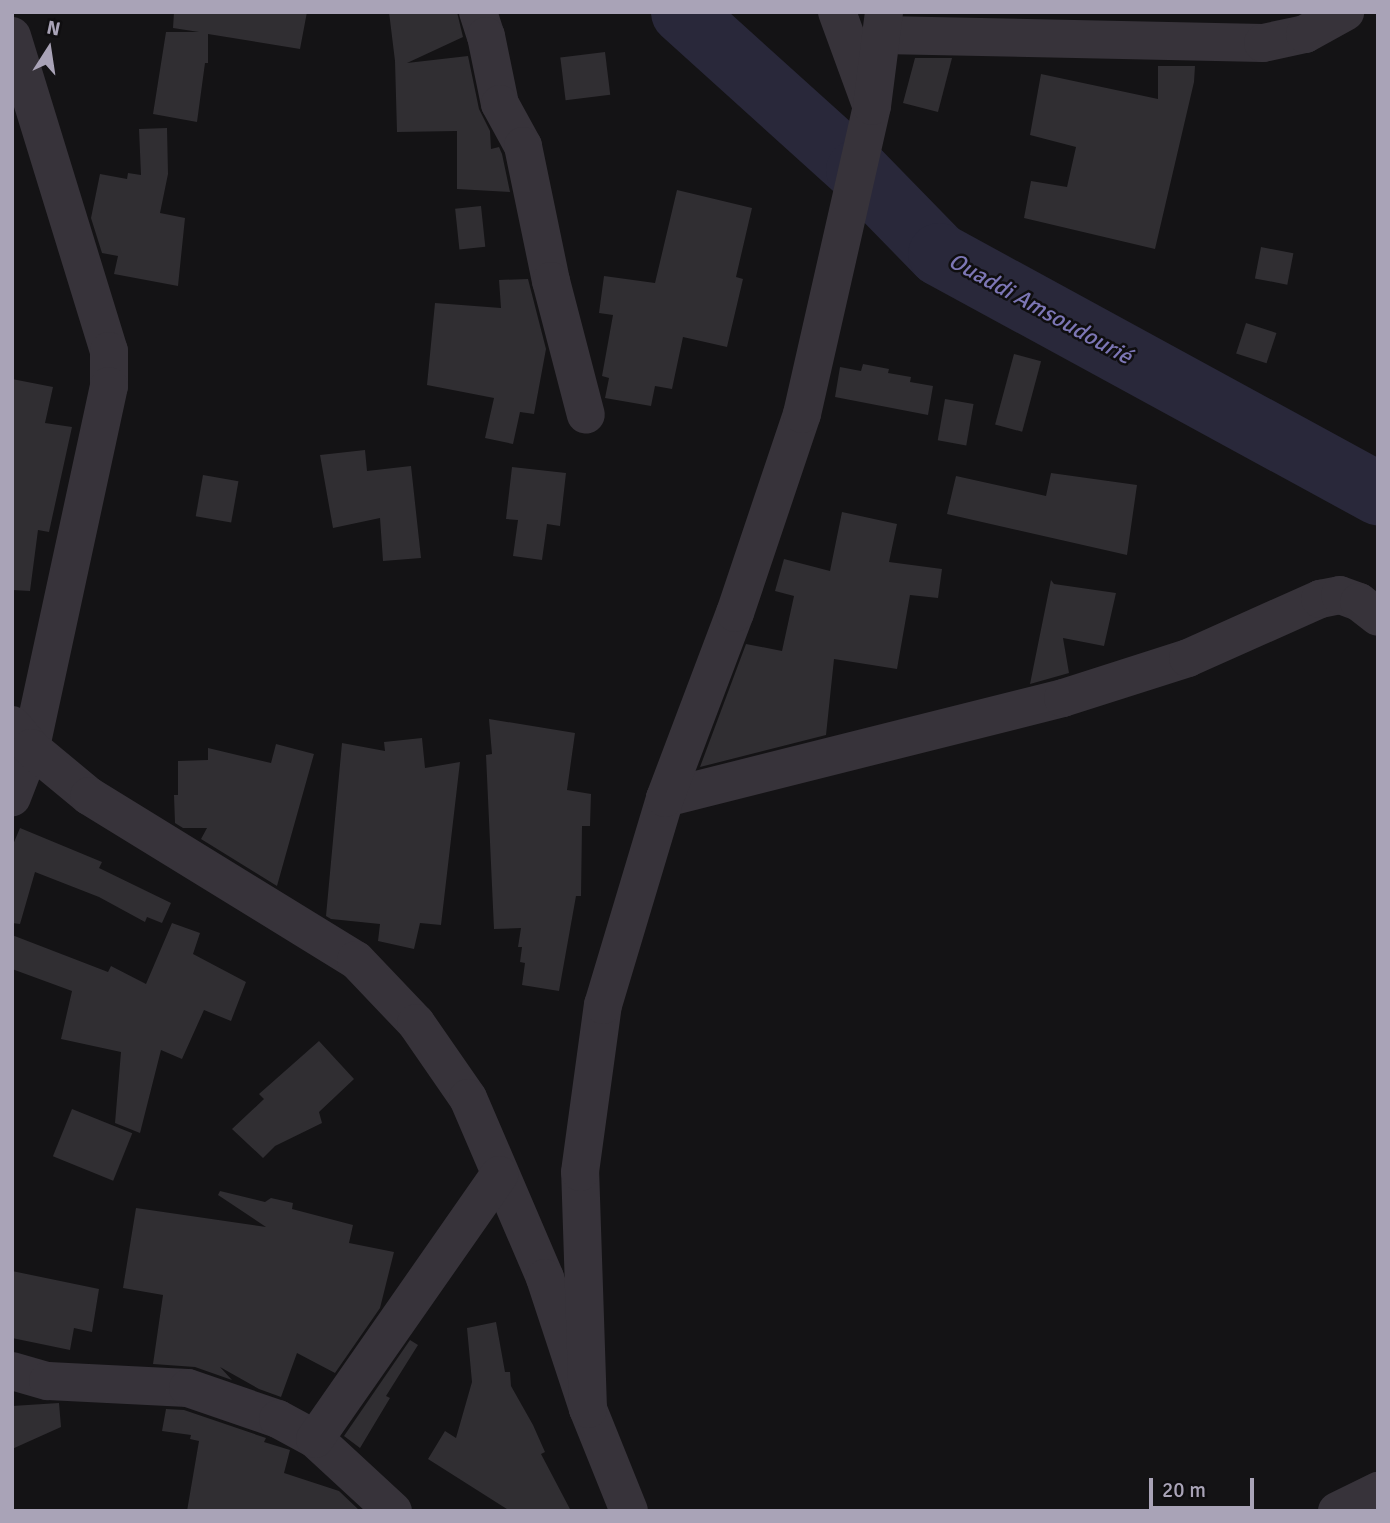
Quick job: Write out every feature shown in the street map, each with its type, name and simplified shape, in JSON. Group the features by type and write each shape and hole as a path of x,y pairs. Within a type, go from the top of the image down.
{"street":[{"path":"478,12 486,36 500,104 523,146 551,281 586,415"},
{"path":"837,12 872,106"},
{"path":"589,1409 580,1172 603,1005 665,797 735,612 802,414 872,106 883,23 1263,43 1305,34 1345,12"},
{"path":"12,36 109,351 109,386 103,424 22,737 12,797"},
{"path":"665,797 1063,698 1188,658 1320,599 1340,595 1359,602 1378,617"},
{"path":"22,737 89,796 356,960 416,1023 468,1098 545,1278 589,1409 629,1511"},
{"path":"315,1439 499,1175"},
{"path":"12,1371 48,1381 188,1388 278,1419 315,1439 393,1511"},
{"path":"1337,1511 1378,1491"}],"building":[{"path":"174,12 307,12 300,49 208,34 208,63 205,63 197,122 153,114 166,32 199,32 173,28"},
{"path":"389,12 457,12 463,37 407,63 468,56 479,109 490,131 491,149 499,147 510,192 457,189 457,131 397,132 395,61"},
{"path":"605,52 610,95 566,100 560,57"},
{"path":"915,58 952,58 938,112 903,103"},
{"path":"1158,66 1195,66 1194,82 1155,249 1024,218 1031,181 1067,187 1076,147 1030,135 1041,74 1158,99"},
{"path":"167,128 168,174 160,213 185,218 178,286 114,274 118,256 102,253 91,218 100,174 127,179 128,173 141,175 139,129"},
{"path":"677,190 752,208 736,277 743,279 727,347 683,337 672,389 655,386 651,406 605,398 609,378 602,376 613,315 599,313 604,276 655,283"},
{"path":"481,206 485,247 459,249 455,209"},
{"path":"1261,247 1293,253 1287,285 1255,278"},
{"path":"528,279 546,349 534,414 520,412 513,444 485,438 494,398 427,385 435,303 501,308 499,280"},
{"path":"1246,323 1276,333 1267,363 1236,353"},
{"path":"1014,354 1041,361 1022,432 995,425"},
{"path":"863,364 889,369 888,373 911,377 910,382 933,386 928,415 835,397 840,367 861,371"},
{"path":"12,379 53,387 45,423 72,427 49,532 38,530 30,591 12,590"},
{"path":"945,399 974,404 966,445 938,440"},
{"path":"365,450 367,471 411,466 421,558 383,561 380,518 333,528 320,455"},
{"path":"512,467 566,473 560,526 547,524 542,560 513,556 518,520 506,519"},
{"path":"1051,473 1137,485 1127,555 947,514 956,476 1046,496"},
{"path":"203,475 238,481 231,523 196,516"},
{"path":"842,512 897,524 889,562 942,569 938,598 910,595 897,669 834,659 826,735 700,767 746,644 782,651 794,596 775,591 784,559 830,571"},
{"path":"1051,580 1054,584 1116,593 1104,646 1063,638 1069,673 1030,684"},
{"path":"489,719 575,733 567,790 591,794 590,826 582,826 581,896 576,896 559,991 522,985 525,963 520,962 522,947 518,947 521,928 494,929 486,755 492,754"},
{"path":"422,738 425,768 460,762 441,925 420,923 414,949 378,941 380,924 331,919 326,916 342,743 385,751 384,742"},
{"path":"276,744 314,754 277,886 201,839 207,828 183,828 175,823 174,795 178,795 178,761 208,760 208,748 271,763"},
{"path":"20,828 102,862 99,868 171,903 162,923 147,917 145,922 99,897 35,872 20,924 12,923 12,847"},
{"path":"172,923 200,933 193,954 246,982 231,1021 204,1010 182,1059 161,1050 140,1133 115,1123 121,1052 61,1039 72,991 12,969 12,935 108,972 111,966 146,984"},
{"path":"319,1041 354,1079 319,1112 322,1123 275,1146 263,1158 232,1129 264,1099 259,1094"},
{"path":"72,1109 132,1133 113,1181 53,1156"},
{"path":"220,1191 265,1202 271,1198 293,1203 292,1209 353,1225 349,1243 394,1252 380,1308 335,1373 297,1353 281,1397 259,1389 220,1367 232,1380 195,1367 153,1364 163,1295 123,1288 136,1208 266,1227 218,1195"},
{"path":"12,1271 99,1289 92,1332 74,1328 70,1350 12,1338"},
{"path":"496,1322 505,1372 510,1372 511,1386 533,1425 545,1452 541,1454 571,1511 510,1511 428,1459 445,1431 456,1438 472,1382 467,1328"},
{"path":"410,1340 418,1345 386,1396 390,1398 360,1448 344,1436"},
{"path":"59,1403 61,1427 12,1449 12,1406"},
{"path":"166,1409 184,1410 266,1438 264,1442 290,1450 284,1473 339,1491 360,1511 187,1511 199,1441 190,1439 191,1435 162,1431"}],"waterway":[{"name":"Ouaddi Amsoudourié","path":"682,12 857,170 939,254 1378,493"}]}
